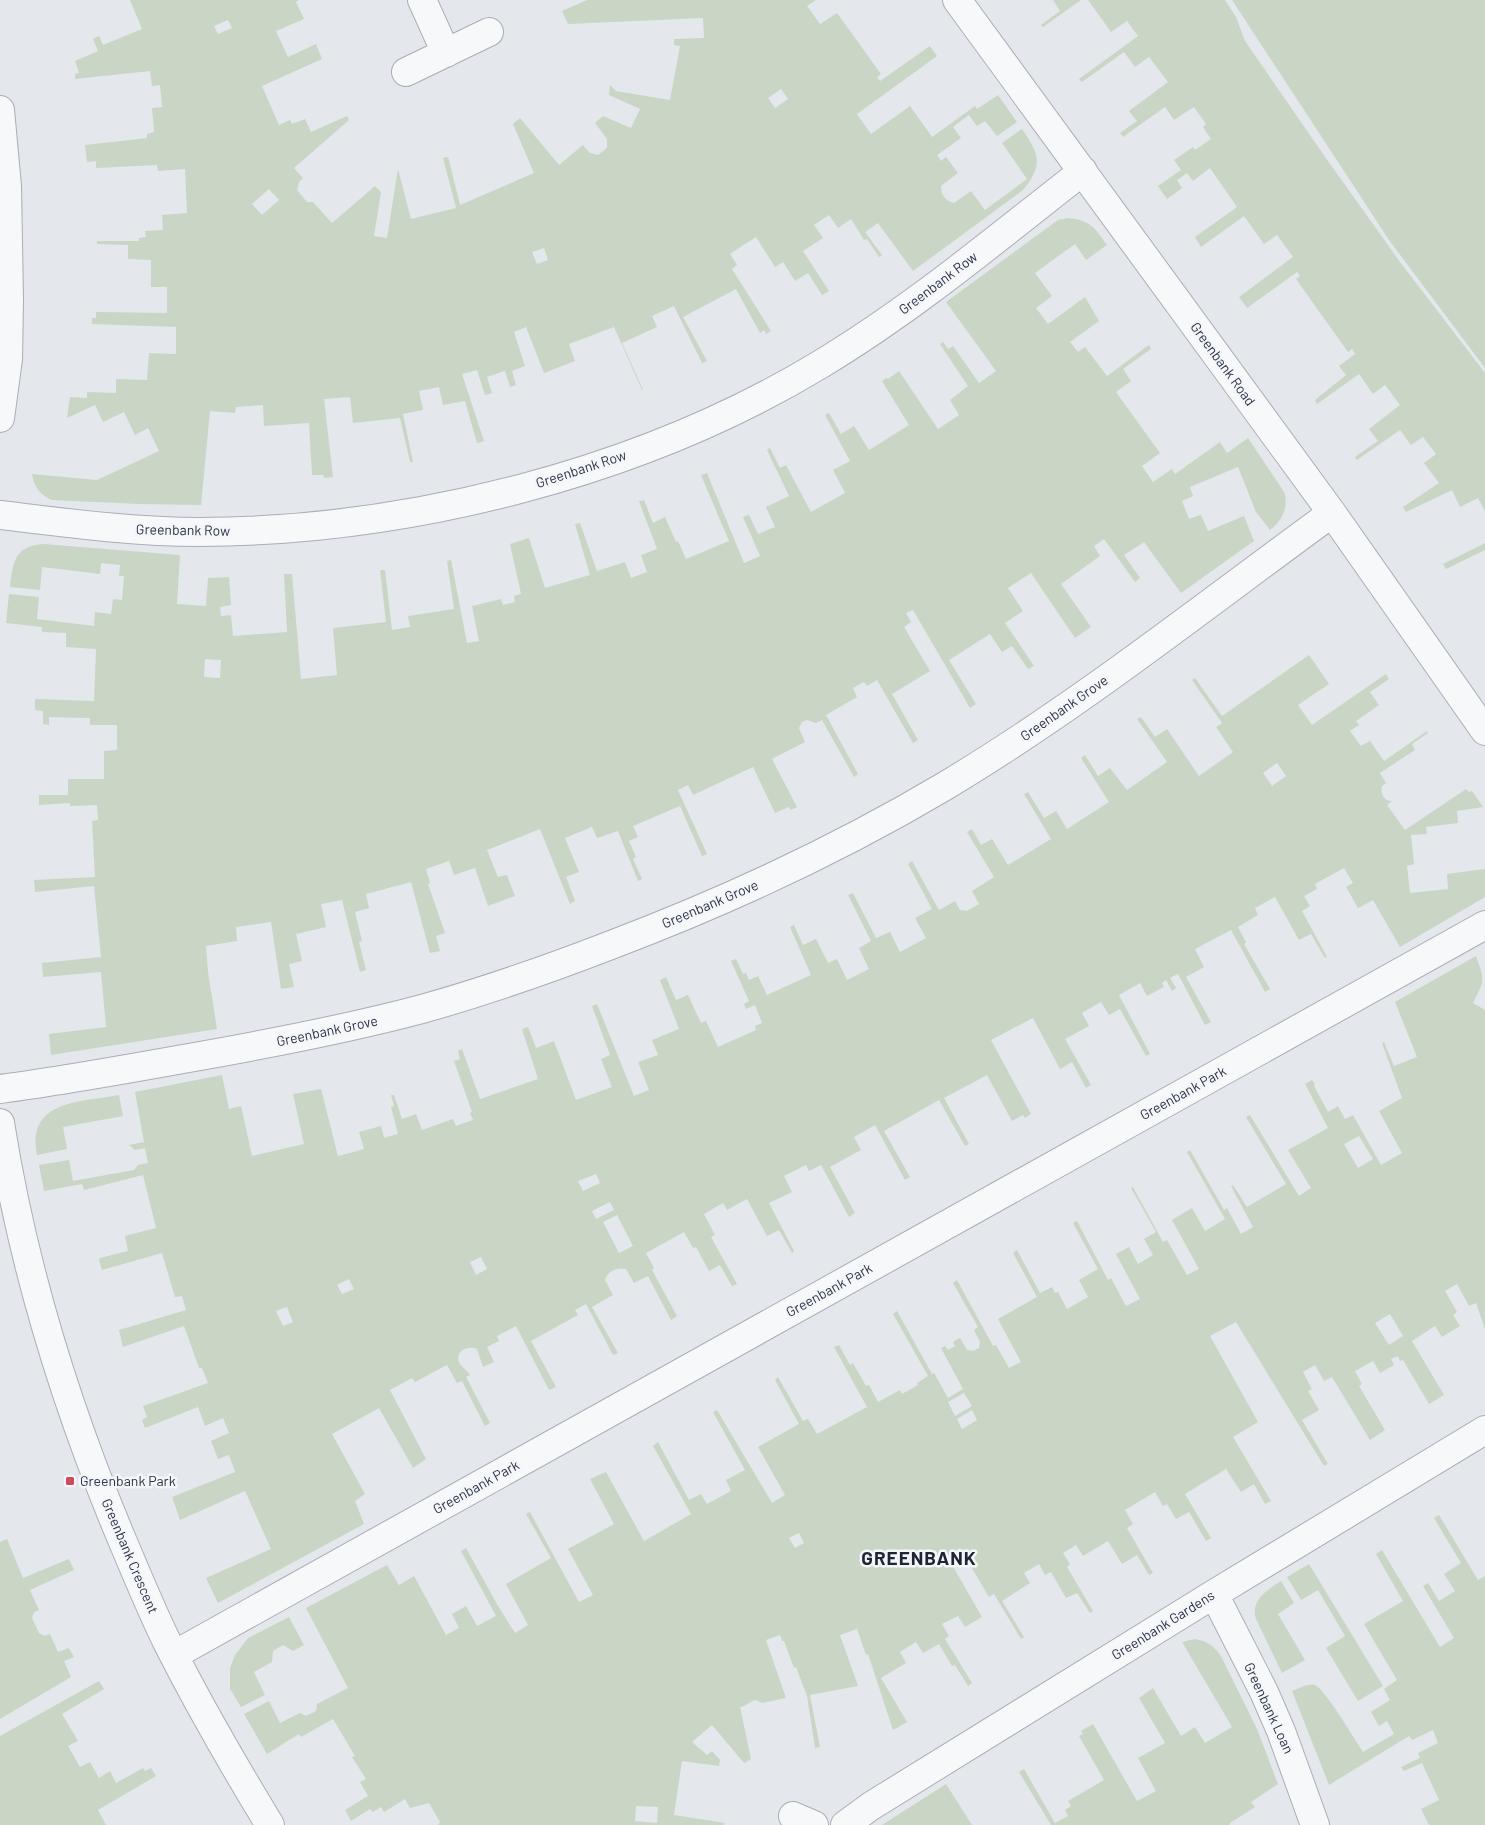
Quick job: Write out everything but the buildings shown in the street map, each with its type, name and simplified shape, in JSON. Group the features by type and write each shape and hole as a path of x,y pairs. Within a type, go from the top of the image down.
{"street":[{"path":"422,0 446,53"},
{"name":"Greenbank Road","path":"957,0 1332,513 1485,731"},
{"path":"406,72 489,32"},
{"path":"0,110 7,186 9,300 8,359 0,418"},
{"name":"Greenbank Row","path":"0,515 146,531 200,532 308,526 370,519 467,502 571,474 622,457 724,416 820,365 907,307 1083,171"},
{"name":"Greenbank Grove","path":"0,1089 271,1043 363,1024 424,1008 522,978 732,896 781,874 864,831 942,787 1015,742 1081,698 1332,513"},
{"name":"Greenbank Park","path":"174,1655 1485,925"},
{"name":"Greenbank Crescent","path":"0,1124 22,1234 45,1326 88,1455 141,1584 174,1655 227,1754 270,1825"},
{"name":"Greenbank Gardens","path":"844,1825 879,1800 1485,1430"},
{"name":"Greenbank Loan","path":"1214,1594 1264,1692 1281,1731 1315,1825"}],"green space":[{"path":"130,0 299,0 296,2 304,19 276,31 288,57 316,44 322,59 262,86 279,125 290,120 292,124 305,119 311,132 347,116 349,120 294,168 303,178 299,182 297,190 307,202 313,202 332,223 375,186 381,192 374,236 387,238 398,169 411,219 456,208 443,158 448,157 460,205 534,173 513,124 520,118 559,165 583,145 590,153 598,155 607,148 607,139 595,123 603,116 631,128 640,109 609,95 610,85 616,91 670,100 680,46 674,45 674,39 704,38 703,18 568,24 562,11 587,0 816,0 807,6 820,24 837,13 881,74 877,77 880,81 930,46 937,56 857,114 871,134 910,106 932,137 975,106 977,109 998,95 1017,122 997,136 985,121 977,126 969,115 953,127 961,138 937,155 941,161 946,157 958,173 941,186 946,199 954,203 971,191 985,210 1027,179 1002,143 1022,129 1035,152 1036,166 1030,181 1023,190 913,271 878,223 865,232 882,255 879,257 867,239 864,240 851,219 838,228 829,215 814,225 823,238 803,251 829,291 822,295 808,273 795,281 783,262 775,267 756,237 730,254 737,265 732,269 771,331 766,334 764,330 760,333 736,289 683,317 707,361 702,363 674,306 652,316 657,327 622,343 643,390 614,327 569,344 575,361 544,373 526,327 514,332 525,366 512,371 516,385 510,387 505,371 487,377 492,393 485,395 477,370 462,374 484,441 477,443 465,401 443,405 439,387 419,391 423,410 403,414 413,462 410,462 400,418 353,423 350,397 324,399 333,477 324,478 323,475 312,475 309,423 264,426 263,405 236,407 235,413 210,411 201,505 52,500 38,490 32,474 97,480 159,451 148,428 135,435 124,412 103,422 95,405 67,418 70,397 87,398 87,392 116,393 116,379 147,380 149,353 176,354 176,327 92,324 92,318 96,318 96,312 167,313 167,287 151,287 151,260 128,259 128,245 97,244 97,241 139,241 139,238 146,237 145,231 163,230 162,215 187,213 185,169 158,171 157,165 96,168 96,161 87,162 85,145 147,138 147,134 154,132 152,108 162,107 160,85 152,86 150,71 75,79 75,74 79,73 75,61 98,51 93,39 99,36 103,45 142,29","holes":["228,20 232,28 218,34 214,26","781,89 788,99 775,108 768,98","269,189 279,200 262,215 252,204","544,248 548,260 537,264 532,252"]},
{"path":"1053,0 1081,0 1043,27 1041,25 1060,11"},
{"path":"1088,0 1225,0 1236,17 1245,41 1323,154 1400,262 1485,373 1485,511 1478,498 1460,507 1452,490 1406,512 1403,507 1439,483 1424,463 1436,454 1423,437 1411,445 1400,430 1357,460 1355,457 1378,441 1369,429 1400,405 1385,385 1373,394 1359,374 1317,404 1315,400 1346,375 1339,366 1355,354 1352,349 1348,352 1296,279 1300,276 1297,272 1247,308 1239,297 1293,257 1277,235 1264,244 1244,216 1201,247 1195,237 1237,207 1210,168 1193,181 1187,173 1177,180 1182,188 1167,199 1158,186 1181,170 1174,160 1193,147 1195,150 1211,139 1203,127 1206,124 1194,107 1174,120 1165,107 1123,137 1120,133 1137,121 1129,111 1168,82 1149,57 1135,67 1124,52 1082,82 1079,79 1138,36 1127,21 1111,32"},
{"path":"1232,0 1485,0 1485,368 1389,240"},
{"path":"1068,218 1087,223 1107,245 1086,260 1075,244 1035,273 1052,296 1036,308 1048,324 1085,297 1099,321 1070,342 1078,352 1085,347 1107,376 1149,345 1151,349 1123,369 1131,381 1116,392 1160,453 1142,466 1153,482 1172,469 1175,474 1220,442 1227,453 1248,438 1284,492 1285,508 1281,518 1270,530 1256,512 1238,467 1190,487 1193,496 1182,501 1189,519 1201,515 1208,531 1244,516 1254,541 1181,593 1144,542 1124,555 1140,578 1135,582 1104,539 1094,546 1100,556 1061,584 1091,627 1075,638 1031,573 1008,588 1023,611 1005,623 1034,666 1028,669 1012,646 1002,652 990,634 949,660 976,704 970,708 913,610 906,613 911,622 904,627 930,671 892,694 918,740 913,743 877,680 867,686 864,682 853,688 857,697 826,715 858,774 854,777 822,720 816,723 807,720 802,722 799,728 805,742 772,759 797,807 791,810 789,807 775,813 753,767 693,795 688,785 678,790 707,854 702,856 680,806 633,826 638,837 629,841 636,857 633,859 642,879 638,881 618,831 597,838 592,827 565,838 579,872 566,877 575,901 570,904 540,829 487,850 498,877 507,875 515,896 488,906 475,868 454,875 449,861 426,869 430,883 428,884 445,933 436,936 440,951 430,953 411,882 366,894 369,908 355,912 362,941 359,942 366,970 360,972 342,900 321,904 326,927 296,934 302,961 289,964 294,987 281,989 271,922 236,927 237,941 206,946 217,1029 51,1055 49,1034 106,1027 101,972 43,977 42,963 101,957 94,886 35,892 34,880 95,877 92,821 98,820 97,805 70,806 70,803 39,805 39,795 68,795 68,779 104,779 104,751 117,750 117,725 90,725 90,718 49,717 49,725 43,724 43,711 35,710 35,699 94,701 96,649 66,647 66,633 42,632 42,627 6,623 9,594 39,597 37,619 94,626 95,612 111,614 113,599 122,600 124,576 119,576 120,565 101,563 100,574 42,567 40,590 10,587 14,563 21,552 33,545 43,544 180,555 177,604 206,606 208,578 229,577 231,605 220,607 221,616 231,615 233,636 287,632 284,574 292,574 301,679 337,675 333,628 386,622 380,570 385,570 392,630 410,627 408,616 454,609 447,561 451,560 467,643 479,641 472,606 501,599 503,605 515,602 514,596 521,594 510,544 529,538 545,588 590,575 575,524 580,523 597,571 625,562 631,578 647,572 641,555 657,549 639,501 644,500 653,523 665,517 686,559 729,541 701,475 707,473 744,563 760,556 743,517 749,515 758,534 775,527 766,507 789,496 767,450 770,448 780,468 786,465 811,512 845,493 833,470 850,461 825,415 829,413 841,434 854,426 869,450 909,425 882,381 899,371 938,429 959,415 950,400 968,386 940,344 943,342 948,349 953,346 979,383 996,371 946,302 1058,220","holes":["205,659 221,660 220,678 204,677"]},
{"path":"1485,543 1485,550 1446,569 1443,564"},
{"path":"1309,655 1329,684 1298,705 1312,725 1386,674 1389,679 1370,692 1379,705 1356,721 1359,725 1350,731 1361,746 1370,741 1384,761 1427,731 1428,733 1412,744 1415,750 1380,773 1386,783 1382,786 1382,794 1387,800 1392,801 1387,805 1405,830 1466,789 1469,792 1472,791 1483,807 1457,811 1458,823 1426,827 1427,834 1411,835 1414,864 1407,866 1410,893 1448,889 1447,874 1485,869 1485,897 1400,947 1373,900 1358,908 1346,887 1353,883 1344,868 1315,884 1317,889 1304,896 1310,906 1302,911 1327,957 1325,958 1311,934 1299,940 1275,897 1255,908 1258,915 1238,927 1246,942 1244,944 1270,989 1265,992 1231,930 1195,949 1204,967 1186,977 1211,1022 1205,1025 1178,974 1170,978 1176,988 1172,991 1166,980 1162,983 1164,987 1147,996 1140,983 1119,995 1150,1054 1146,1056 1120,1009 1109,1015 1101,1002 1082,1013 1089,1026 1065,1039 1091,1085 1086,1088 1072,1062 1060,1069 1033,1018 991,1040 1031,1114 1025,1118 1023,1115 1012,1121 987,1075 944,1098 969,1144 965,1146 939,1100 884,1131 910,1177 905,1180 875,1125 854,1137 861,1150 830,1167 855,1213 849,1217 821,1165 809,1171 806,1165 784,1176 792,1192 769,1203 794,1251 792,1253 779,1230 767,1236 747,1199 727,1210 723,1203 704,1214 715,1235 711,1237 737,1284 732,1286 720,1265 709,1271 696,1247 693,1248 684,1232 646,1253 654,1268 652,1270 677,1316 671,1320 648,1276 634,1283 626,1269 613,1270 605,1280 613,1295 592,1307 618,1353 613,1355 586,1304 575,1310 578,1315 531,1341 556,1387 549,1390 516,1326 497,1336 499,1341 487,1347 494,1362 483,1367 477,1349 466,1348 458,1358 461,1365 470,1375 466,1377 490,1423 485,1426 462,1381 457,1383 447,1365 415,1382 412,1378 390,1390 426,1459 413,1468 379,1408 332,1434 365,1494 355,1501 364,1524 218,1603 206,1578 271,1549 245,1491 180,1520 172,1497 235,1472 229,1455 218,1459 211,1441 229,1433 223,1418 205,1426 198,1407 145,1428 142,1420 147,1417 143,1406 208,1383 202,1368 199,1368 184,1326 123,1347 119,1330 186,1310 182,1296 175,1297 162,1253 102,1270 100,1258 128,1251 125,1236 156,1228 143,1175 84,1190 82,1184 44,1191 39,1165 69,1160 73,1181 134,1170 138,1165 148,1163 145,1148 135,1150 129,1145 144,1142 135,1092 222,1075 229,1109 241,1106 252,1156 304,1144 293,1094 321,1089 338,1156 364,1149 359,1132 381,1126 384,1138 398,1134 391,1107 394,1106 391,1095 394,1095 402,1119 416,1114 422,1130 453,1119 456,1126 473,1120 470,1113 472,1112 454,1061 460,1059 458,1051 462,1049 480,1099 538,1079 522,1029 528,1027 536,1048 554,1041 576,1100 612,1087 601,1059 610,1055 592,1006 597,1004 634,1096 649,1090 638,1062 658,1055 652,1040 679,1029 660,980 666,977 676,1000 688,995 701,1023 706,1021 718,1047 756,1030 755,1026 762,1023 755,1005 746,1009 744,1004 749,1001 731,961 736,959 743,974 746,973 749,980 758,976 767,995 811,975 790,927 794,925 803,945 816,939 828,963 837,959 847,980 869,969 859,948 871,941 848,895 853,893 876,938 890,932 900,952 926,938 915,918 932,909 908,864 912,861 939,910 955,901 960,910 967,911 979,904 972,891 994,877 967,832 972,829 981,845 992,839 1008,865 1051,839 1024,794 1028,792 1044,818 1056,811 1067,829 1109,802 1081,758 1085,755 1098,776 1110,768 1127,790 1167,762 1137,719 1141,717 1155,737 1167,729 1199,776 1233,752 1216,727 1222,723 1192,680 1195,678 1222,716","holes":["1277,763 1286,776 1272,786 1263,773","596,1174 600,1183 583,1191 578,1181","610,1202 614,1210 596,1219 592,1211","617,1215 633,1246 619,1253 603,1222","481,1257 487,1269 476,1275 470,1262","349,1279 354,1289 342,1294 337,1285","287,1307 293,1322 283,1326 276,1311"]},
{"path":"1476,956 1481,971 1482,984 1473,1003 1485,1010 1485,1329 1476,1303 1469,1306 1457,1284 1445,1291 1457,1312 1453,1315 1460,1326 1442,1337 1435,1326 1412,1341 1444,1395 1429,1404 1403,1360 1400,1361 1398,1356 1391,1359 1394,1365 1380,1373 1373,1361 1355,1371 1362,1384 1359,1386 1385,1430 1370,1440 1332,1377 1324,1381 1315,1365 1303,1372 1312,1389 1308,1391 1319,1410 1302,1420 1328,1464 1324,1466 1236,1322 1210,1336 1258,1422 1233,1437 1271,1501 1265,1504 1254,1484 1241,1492 1226,1469 1185,1494 1211,1538 1206,1541 1189,1512 1176,1519 1167,1504 1163,1506 1155,1492 1125,1510 1133,1524 1127,1528 1153,1573 1149,1575 1137,1555 1122,1564 1108,1541 1083,1556 1076,1545 1063,1553 1070,1564 1067,1567 1093,1611 1090,1613 1077,1593 1066,1598 1051,1572 1045,1575 1039,1564 1024,1573 1030,1583 1002,1601 1024,1637 1021,1639 994,1594 989,1597 960,1548 947,1556 982,1617 965,1627 958,1616 942,1624 949,1636 945,1639 972,1683 968,1686 955,1665 952,1666 939,1644 923,1653 916,1642 900,1652 906,1663 881,1678 907,1722 893,1730 868,1654 866,1655 857,1629 840,1635 858,1686 810,1695 820,1747 815,1748 807,1696 796,1667 794,1668 780,1635 766,1640 786,1698 762,1703 756,1700 740,1707 751,1759 744,1763 712,1725 692,1742 707,1755 712,1751 720,1760 719,1766 682,1761 674,1815 725,1823 724,1825 438,1825 440,1822 429,1803 410,1808 405,1799 384,1812 381,1807 373,1812 370,1809 351,1821 345,1810 368,1796 360,1782 366,1779 352,1757 355,1756 333,1719 301,1737 299,1734 267,1754 244,1714 269,1701 280,1723 300,1713 306,1716 316,1711 317,1704 348,1688 306,1608 387,1565 399,1585 414,1576 446,1635 459,1628 452,1614 466,1606 477,1626 496,1616 461,1551 466,1548 515,1633 528,1625 506,1584 551,1558 526,1514 530,1512 579,1602 593,1595 568,1549 614,1524 590,1479 606,1472 644,1541 691,1514 653,1446 658,1442 689,1500 701,1494 707,1504 731,1491 726,1480 745,1470 713,1412 717,1410 772,1503 785,1495 758,1447 799,1424 775,1380 778,1377 803,1421 808,1419 817,1434 867,1407 834,1347 839,1345 850,1365 853,1363 866,1386 869,1385 878,1402 900,1390 902,1394 918,1385 917,1383 928,1376 893,1314 897,1311 932,1374 934,1373 948,1398 963,1389 941,1348 945,1346 948,1350 955,1346 953,1342 960,1338 967,1350 973,1351 979,1348 980,1342 974,1330 978,1327 953,1283 957,1280 993,1346 996,1345 1009,1368 1021,1362 998,1319 1037,1297 1013,1253 1017,1250 1040,1293 1052,1287 1055,1293 1058,1292 1067,1309 1088,1297 1079,1280 1098,1269 1073,1223 1077,1221 1108,1280 1111,1278 1126,1306 1140,1299 1116,1254 1129,1247 1138,1264 1153,1255 1144,1239 1156,1232 1131,1188 1133,1187 1163,1242 1167,1240 1187,1275 1199,1269 1172,1220 1192,1208 1205,1231 1225,1219 1187,1152 1190,1150 1224,1210 1227,1208 1241,1234 1253,1227 1231,1186 1233,1185 1247,1207 1286,1184 1246,1117 1250,1115 1299,1196 1311,1188 1288,1150 1328,1128 1305,1084 1312,1080 1328,1112 1338,1106 1345,1119 1353,1115 1381,1165 1402,1153 1379,1111 1402,1098 1382,1043 1384,1042 1394,1066 1417,1057 1395,1002","holes":["1359,1136 1373,1159 1358,1168 1344,1144","1390,1314 1403,1336 1389,1345 1375,1323","964,1393 972,1406 955,1416 948,1402","972,1410 977,1420 962,1429 957,1419","799,1533 804,1543 795,1548 789,1538","636,1806 658,1807 657,1823 635,1821"]},
{"path":"119,1095 123,1116 63,1127 67,1149 37,1155 36,1137 40,1123 48,1114 60,1107 73,1103"},
{"path":"1439,1515 1478,1580 1485,1576 1485,1825 1429,1825 1421,1809 1439,1800 1422,1763 1404,1771 1401,1767 1420,1758 1418,1753 1438,1743 1433,1730 1412,1740 1409,1736 1329,1785 1292,1691 1309,1685 1315,1685 1320,1689 1326,1695 1363,1752 1394,1734 1387,1721 1379,1726 1371,1712 1390,1700 1384,1689 1397,1680 1364,1624 1403,1601 1376,1554 1382,1550 1440,1647 1454,1638 1423,1586 1428,1583 1439,1601 1455,1591 1444,1574 1461,1563 1434,1518"},
{"path":"7,1539 23,1578 69,1559 74,1570 30,1590 39,1610 34,1612 32,1618 39,1633 45,1636 50,1634 58,1652 69,1648 74,1657 64,1661 71,1677 0,1719 0,1542"},
{"path":"1309,1564 1383,1686 1358,1701 1326,1648 1345,1636 1318,1590 1301,1600 1287,1577"},
{"path":"1281,1581 1294,1603 1278,1614 1305,1660 1282,1673 1256,1619 1255,1612 1255,1606 1261,1596"},
{"path":"289,1617 304,1645 293,1651 283,1645 273,1651 272,1662 254,1672 265,1695 241,1707 230,1689 230,1668 235,1655 248,1638"},
{"path":"1195,1639 1210,1644 1221,1656 1257,1729 1278,1784 1251,1802 1255,1807 1230,1823 1230,1825 1051,1825 1019,1772 1024,1769 1055,1823 1068,1816 1065,1810 1071,1806 1068,1801 1104,1780 1079,1736 1083,1734 1081,1731 1093,1724 1137,1801 1156,1791 1138,1758 1165,1743 1139,1698 1153,1688 1181,1736 1195,1727 1205,1743 1232,1727 1182,1642"},
{"path":"99,1681 104,1689 62,1714 78,1741 68,1746 80,1767 90,1762 99,1778 110,1771 116,1783 143,1768 145,1771 151,1768 156,1776 98,1810 106,1825 0,1825 0,1736"},
{"path":"946,1784 972,1825 882,1825"}],"place":[{"name":"Greenbank Park","path":"70,1481"}],"district":[{"name":"GREENBANK","path":"919,1558"}]}
